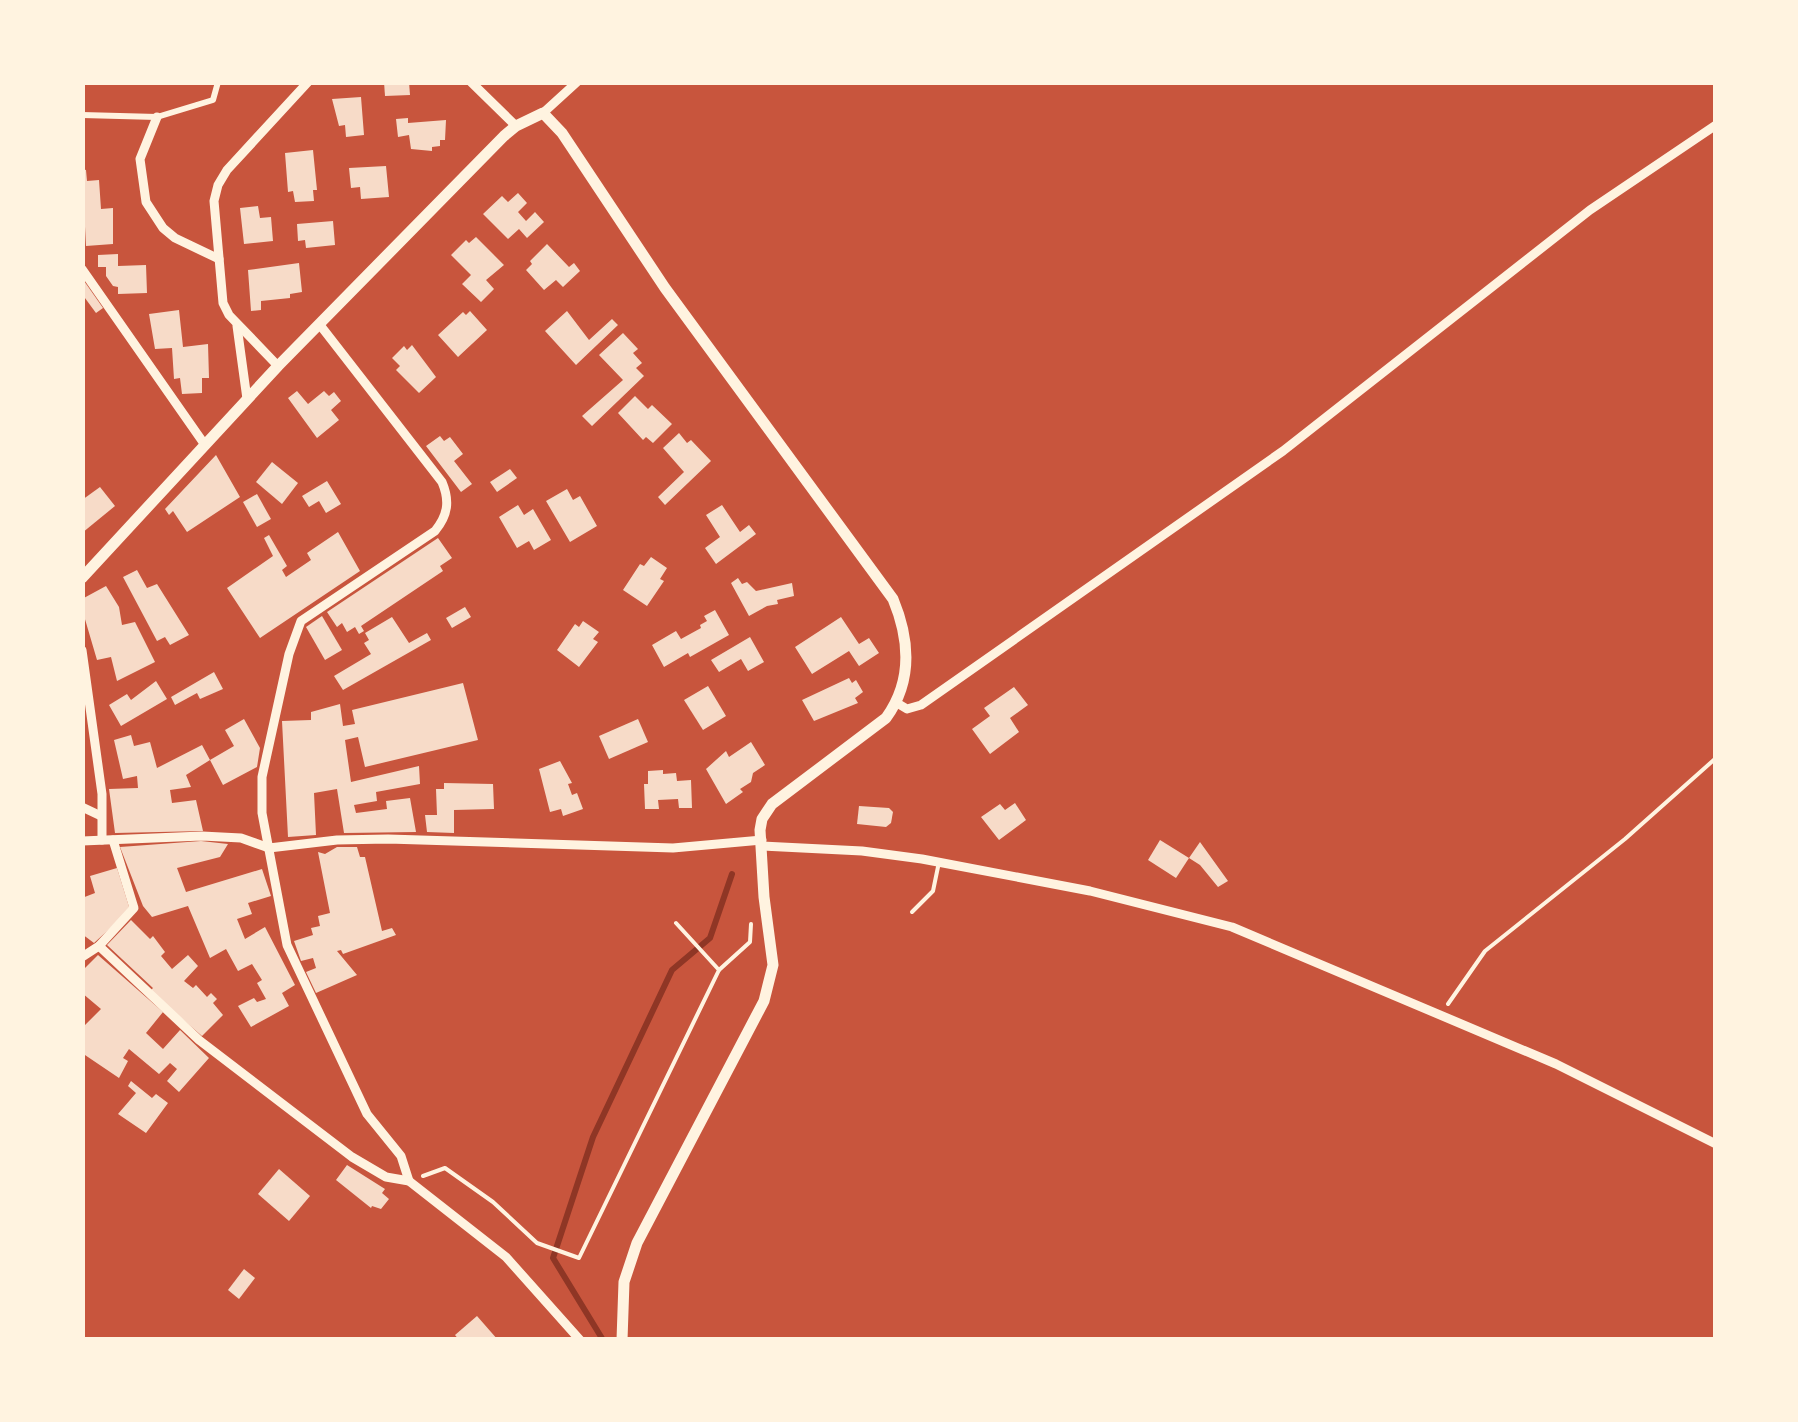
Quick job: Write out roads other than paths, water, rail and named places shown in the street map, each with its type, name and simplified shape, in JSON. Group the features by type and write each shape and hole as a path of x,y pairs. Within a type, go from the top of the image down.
{"street":[{"path":"82,114 157,117 213,100 218,82"},
{"path":"278,366 236,323 223,303 214,201 227,170 308,82"},
{"path":"471,82 516,126"},
{"path":"82,578 278,366 516,126 543,113 577,82"},
{"path":"543,113 562,132 665,288 892,598 901,619 907,662 897,703 872,731 772,804 762,819 773,966 770,984 636,1243 624,1282 622,1340"},
{"path":"157,117 140,159 146,202 163,228 175,238 218,259"},
{"path":"897,703 907,709 921,704 1284,451 1590,210 1716,124"},
{"path":"82,269 205,446"},
{"path":"236,323 247,400"},
{"path":"320,325 442,482 447,494 444,521 435,531 302,621 288,654 262,777 262,813 287,945 367,1114 402,1156 409,1181"},
{"path":"82,650 102,794 101,816 134,908 99,946 82,956"},
{"path":"82,806 101,816"},
{"path":"82,841 202,836 241,838 270,848 337,840 673,848 762,843 939,862 1090,891 1232,927 1598,1084 1716,1144"},
{"path":"99,946 199,1040 369,1167 386,1177 409,1181 506,1257 580,1340"}],"lane":[{"path":"912,912 933,891 939,862"}],"waterway":[{"path":"603,1340 553,1258 593,1137 672,970 710,938 732,874"}]}
